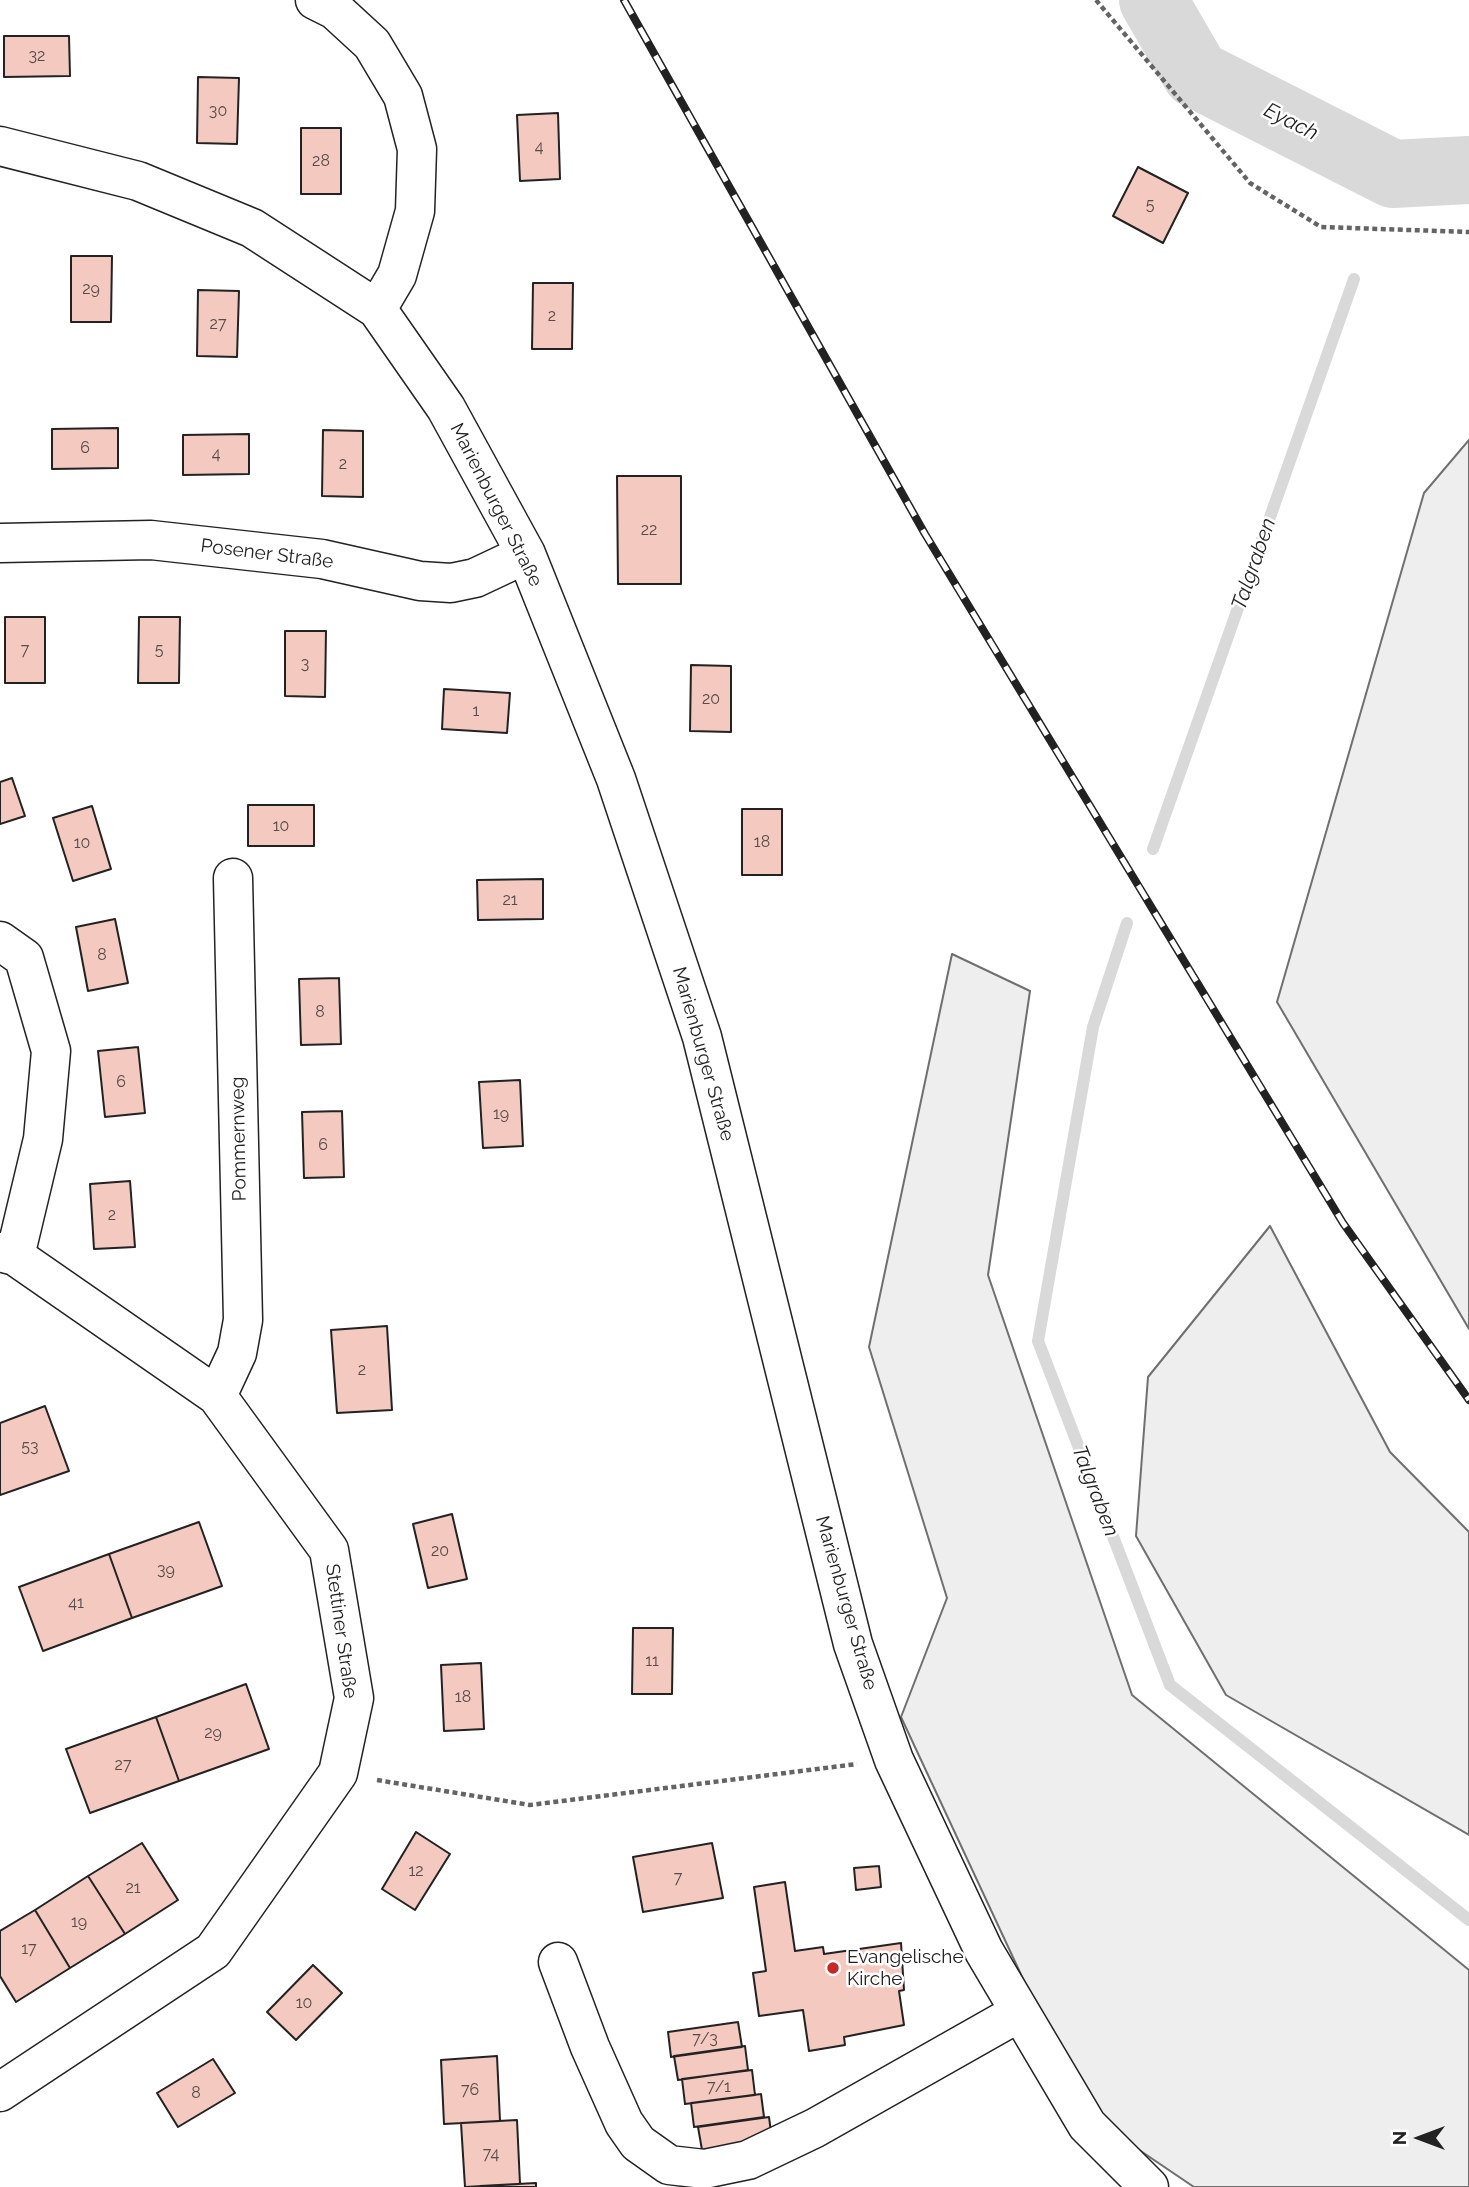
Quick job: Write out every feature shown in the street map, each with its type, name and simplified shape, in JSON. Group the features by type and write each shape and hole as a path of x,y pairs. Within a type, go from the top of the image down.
{"street":[{"path":"315,0 335,10 372,44 403,96 416,149 415,211 397,275 377,309"},
{"name":"Marienburger Straße","path":"0,146 138,181 253,228 377,309 446,408 526,554 616,779 702,1037 853,1644 894,1760 984,1951 1087,2125 1149,2187"},
{"name":"Posener Straße","path":"0,542 151,540 321,559 420,581 452,583 475,578 526,554"},
{"name":"Pommernweg","path":"217,1396 237,1353 243,1320 233,878"},
{"path":"0,941 24,958 51,1051 43,1139 7,1254"},
{"name":"Stettiner Straße","path":"0,2092 213,1951 338,1773 354,1698 328,1550 217,1396 7,1254"},
{"path":"558,1962 590,2047 624,2123 638,2143 669,2165 704,2169 748,2161 815,2128 1020,2012"}],"path":[{"path":"1097,0 1250,183 1321,227 1469,232"},
{"path":"338,1773 530,1805 894,1760"}],"shaded area":[{"path":"1469,440 1469,1329 1277,1002 1424,493"},
{"path":"952,954 1030,991 988,1275 1132,1695 1469,1970 1469,2187 1194,2187 1086,2114 901,1717 947,1598 869,1347"},
{"path":"1270,1226 1390,1452 1469,1532 1469,1835 1226,1695 1136,1536 1148,1377"}],"building":[{"path":"4,36 69,36 70,76 4,77"},
{"path":"198,77 239,78 237,144 197,143"},
{"path":"558,113 560,179 520,181 517,115"},
{"path":"301,128 341,128 341,194 301,194"},
{"path":"1138,167 1188,193 1163,243 1113,216"},
{"path":"71,256 112,256 111,322 71,322"},
{"path":"533,283 573,283 572,349 532,349"},
{"path":"198,290 239,291 237,357 197,356"},
{"path":"118,428 118,468 52,469 52,429"},
{"path":"323,430 363,431 363,497 322,496"},
{"path":"249,434 249,474 183,475 183,435"},
{"path":"617,476 681,476 681,584 618,584"},
{"path":"5,617 45,617 45,683 5,683"},
{"path":"139,617 180,617 179,683 138,683"},
{"path":"285,631 326,631 325,697 285,696"},
{"path":"691,665 731,666 731,732 690,731"},
{"path":"444,689 510,693 507,733 442,729"},
{"path":"12,778 25,816 0,824 0,782"},
{"path":"248,805 314,805 314,846 248,846"},
{"path":"92,806 111,869 73,881 53,818"},
{"path":"742,809 782,809 782,875 742,875"},
{"path":"543,879 543,919 478,920 477,880"},
{"path":"115,919 128,983 88,991 76,927"},
{"path":"339,978 341,1044 301,1045 299,979"},
{"path":"138,1047 145,1113 105,1117 98,1051"},
{"path":"520,1080 523,1146 483,1148 479,1082"},
{"path":"342,1111 344,1177 304,1178 302,1112"},
{"path":"130,1181 135,1247 94,1249 90,1184"},
{"path":"387,1326 392,1410 337,1413 331,1330"},
{"path":"45,1406 69,1471 0,1495 0,1423"},
{"path":"452,1514 467,1579 428,1588 413,1524"},
{"path":"199,1522 222,1586 132,1618 109,1554"},
{"path":"109,1554 132,1618 43,1651 19,1587"},
{"path":"633,1628 673,1628 672,1694 632,1694"},
{"path":"481,1663 484,1729 444,1731 441,1665"},
{"path":"246,1684 269,1749 179,1781 156,1717"},
{"path":"156,1717 179,1781 90,1813 66,1749"},
{"path":"416,1832 450,1854 415,1910 382,1889"},
{"path":"142,1843 178,1900 125,1934 88,1876"},
{"path":"712,1843 723,1898 643,1912 633,1857"},
{"path":"879,1866 881,1887 856,1890 854,1868"},
{"path":"88,1876 125,1934 70,1968 35,1910"},
{"name":"Evangelische Kirche","path":"785,1882 795,1951 823,1947 824,1954 901,1943 904,1990 899,1991 904,2025 844,2037 845,2045 809,2051 803,2010 759,2016 753,1973 766,1971 754,1887"},
{"path":"35,1910 70,1968 16,2002 0,1976 0,1931"},
{"path":"313,1965 342,1993 296,2040 267,2012"},
{"path":"738,2022 742,2047 671,2057 668,2032"},
{"path":"745,2046 748,2070 678,2080 674,2056"},
{"path":"497,2056 500,2121 444,2124 441,2060"},
{"path":"213,2059 235,2093 178,2127 157,2093"},
{"path":"752,2070 755,2095 685,2104 682,2079"},
{"path":"761,2094 764,2117 694,2127 691,2103"},
{"path":"769,2117 772,2140 702,2150 698,2127"},
{"path":"517,2120 520,2184 465,2187 461,2123"},
{"path":"536,2183 536,2187 480,2187 480,2186"}],"waterway":[{"name":"Eyach","path":"1153,0 1196,74 1393,174 1469,170"},
{"name":"Talgraben","path":"1153,849 1354,279"},
{"name":"Talgraben","path":"1127,923 1093,1027 1038,1341 1170,1685 1469,1920"}],"railway":[{"path":"624,0 925,534 1343,1223 1469,1400"}],"place":[{"name":"Evangelische Kirche","path":"833,1968"}]}
